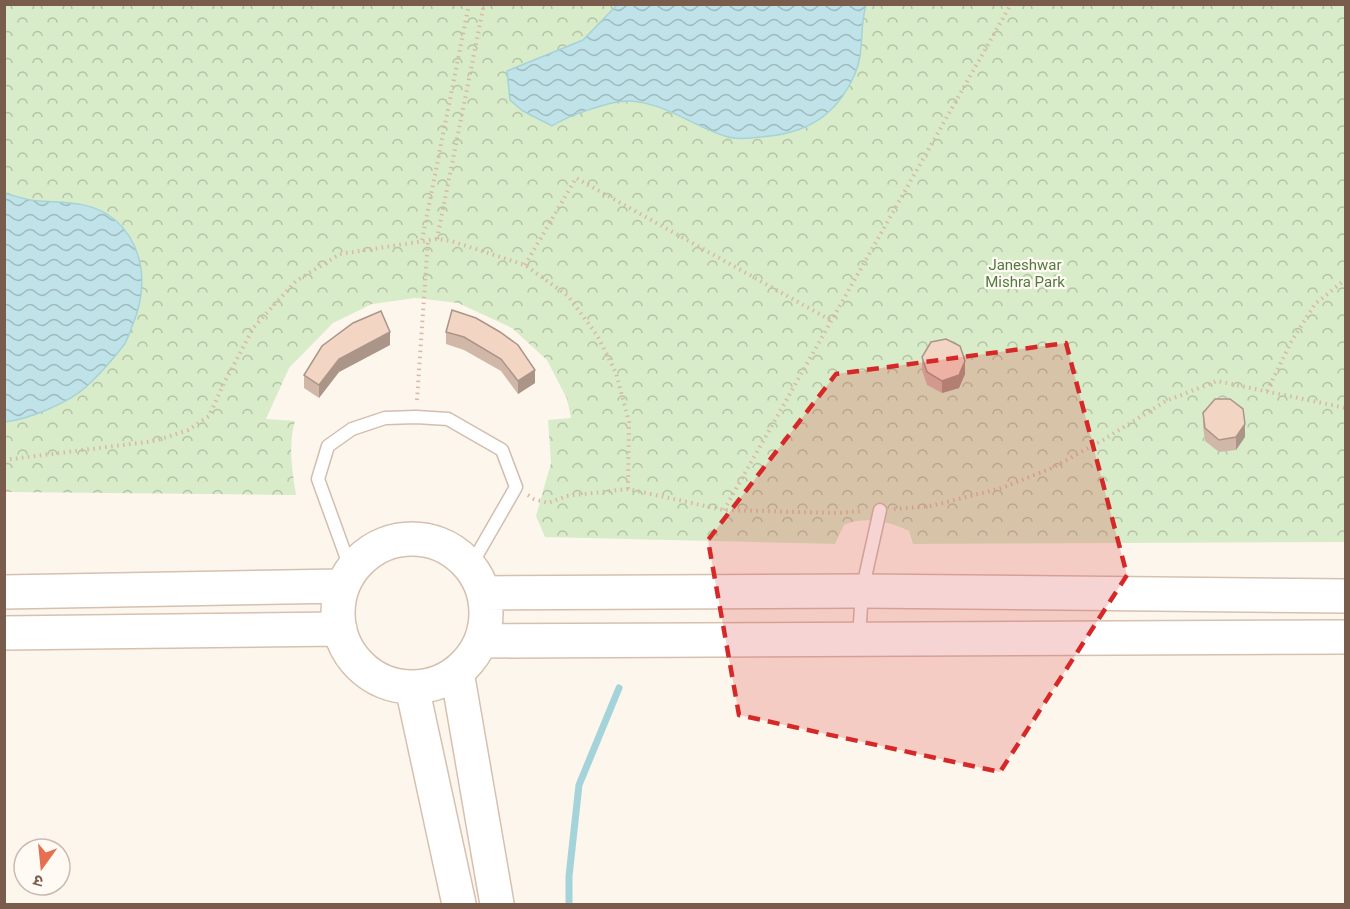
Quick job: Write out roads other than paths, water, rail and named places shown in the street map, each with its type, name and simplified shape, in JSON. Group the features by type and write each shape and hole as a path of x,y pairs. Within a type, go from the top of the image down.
{"street":[{"path":"416,539 434,542 451,549 466,561 477,580 487,609 486,626 481,641 471,658 457,672 428,686 412,687 392,684 374,676 358,664 347,648 340,629 339,600 347,578 364,556 380,546 397,540 416,539"},
{"path":"4,592 347,578"},
{"path":"477,580 862,591 1346,596"},
{"path":"4,633 340,629"},
{"path":"481,641 1346,637"},
{"path":"457,672 497,904"},
{"path":"412,687 459,904"}],"lane":[{"path":"347,578 318,480 328,446 352,429 385,418 416,417 448,419 502,450 516,487 477,580"},
{"path":"859,639 862,591 880,510"}],"water":[{"path":"617,5 866,5 860,58 846,91 828,113 791,132 752,138 732,138 656,106 630,101 590,109 552,126 523,111 510,100 507,71 583,40"},
{"path":"4,193 31,200 78,204 105,213 114,219 132,241 138,254 142,282 138,310 127,340 97,376 79,392 59,404 37,414 5,422"}],"waterway":[{"path":"569,904 569,876 579,785 619,688"}],"park label":[{"name":"Janeshwar Mishra Park","path":"1025,274"}]}
